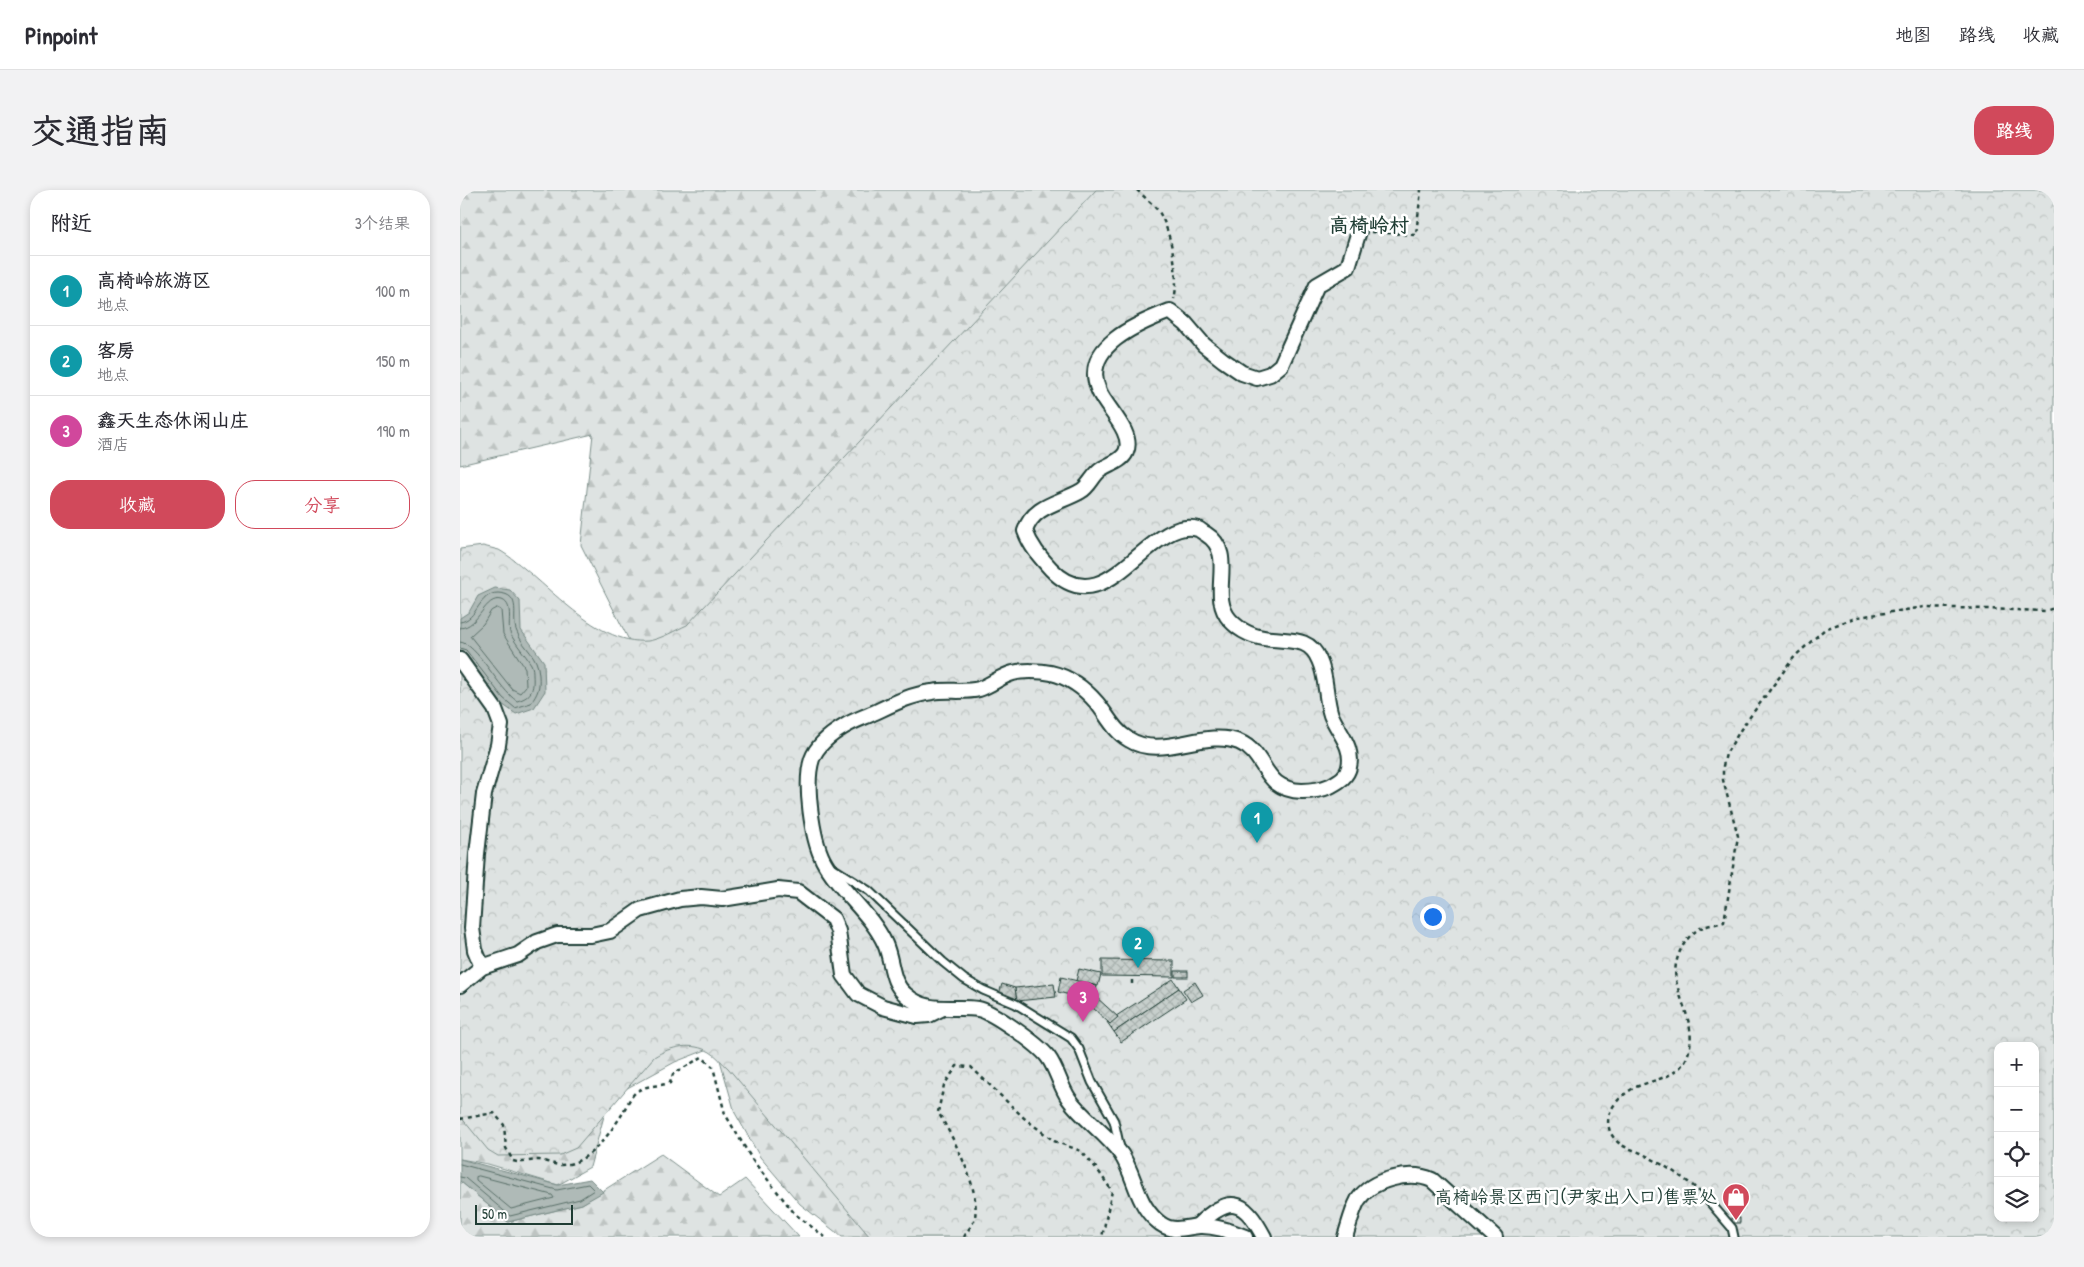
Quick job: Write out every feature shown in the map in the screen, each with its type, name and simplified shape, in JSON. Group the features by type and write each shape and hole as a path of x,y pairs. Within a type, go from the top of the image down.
{"street":[{"path":"1264,1237 1248,1212 1238,1206 1221,1207 1197,1226 1185,1231 1158,1224 1137,1194 1122,1156 1072,1104 1048,1057 1040,1049 997,1017 980,1009 942,1009 921,1005 902,992 895,982 885,943 824,863 815,837 809,802 811,760 820,746 843,727 902,698 938,690 977,690 1014,672 1046,672 1070,680 1095,700 1109,721 1128,739 1146,746 1166,746 1218,738 1242,743 1255,755 1268,776 1286,790 1313,791 1331,785 1346,776 1351,762 1348,748 1332,719 1326,700 1322,664 1312,647 1296,639 1270,639 1248,634 1231,621 1220,602 1222,558 1214,539 1197,529 1175,530 1110,578 1092,588 1073,585 1060,579 1036,553 1025,531 1028,522 1035,512 1083,490 1100,470 1118,461 1126,452 1128,443 1125,433 1098,391 1095,370 1104,350 1119,335 1141,322 1170,311 1186,324 1204,345 1242,372 1256,378 1270,374 1281,364 1317,285 1348,267 1360,231"},
{"path":"460,660 495,710 500,725 498,745 484,794 478,839 472,928 475,950 482,967"},
{"path":"460,985 482,967 518,955 537,942 557,935 591,935 610,931 640,910 680,899 702,897 722,899 778,890 798,892 833,919 838,931 844,975 858,994 883,1007 917,1016 929,1015 942,1009"},
{"path":"1345,1237 1354,1209 1359,1199 1368,1190 1393,1178 1408,1175 1422,1176 1432,1180 1495,1237"},
{"path":"1197,1226 1218,1228 1245,1237"}],"lane":[{"path":"824,863 870,891 942,962 964,979 983,990 1016,1004 1071,1038 1079,1049 1092,1082 1114,1122 1122,1156"},
{"path":"1707,1199 1732,1228 1734,1237"}],"path":[{"path":"1137,190 1160,213 1176,262 1177,289 1170,311"},
{"path":"1360,231 1416,235 1421,190"},
{"path":"1707,1199 1691,1183 1672,1170 1639,1152 1621,1145 1613,1138 1609,1130 1608,1121 1609,1113 1624,1095 1635,1087 1668,1076 1679,1069 1686,1058 1691,1036 1689,1018 1675,978 1677,962 1682,946 1690,936 1702,928 1724,922 1738,836 1723,780 1723,766 1726,754 1736,737 1795,656 1825,629 1858,617 1925,607 2045,611 2054,608"},
{"path":"1132,976 1132,984"},
{"path":"460,1119 494,1113 504,1125 506,1148 513,1161 520,1163 538,1160 559,1165 570,1164 596,1149 621,1117 634,1094 646,1085 659,1086 670,1083 673,1074 702,1057 713,1067 725,1114 752,1161 795,1214 825,1237"},
{"path":"964,1237 975,1218 973,1189 957,1144 938,1112 944,1085 957,1066 971,1067 1024,1118 1054,1141 1080,1151 1097,1169 1112,1191 1102,1237"}],"green space":[{"path":"460,190 1123,190 949,1237 842,1237 800,1204 760,1157 735,1113 716,1046 675,1062 609,1098 590,1167 558,1185 488,1164 460,1159 460,1112 644,670 581,545 593,434 460,465"},
{"path":"1096,190 2054,190 2054,1237 870,1237 728,1068 710,1052 689,1046 667,1050 654,1057 576,1148 560,1155 498,1156 488,1150 460,1116 460,549 483,546 499,550 515,561 569,607 588,621 608,632 628,640 648,641 687,625"},
{"path":"661,1154 719,1197 745,1179 799,1237 460,1237 460,1181 508,1222 582,1204"}],"water":[{"path":"495,588 510,590 520,601 521,630 544,662 545,691 534,708 516,714 499,702 460,651 460,618 469,612 478,596"},
{"path":"460,1159 558,1185 590,1179 603,1192 582,1204 508,1222 460,1181"}],"building":[{"path":"1102,960 1174,961 1174,977 1102,976"},
{"path":"1079,969 1101,974 1098,986 1076,981"},
{"path":"1175,971 1188,971 1188,977 1175,977"},
{"path":"1061,977 1086,983 1082,998 1058,992"},
{"path":"1173,979 1179,988 1114,1032 1107,1022"},
{"path":"1195,982 1203,995 1191,1002 1183,990"},
{"path":"1002,984 1015,988 1017,999 999,994"},
{"path":"1054,984 1056,997 1017,1001 1015,988"},
{"path":"1086,984 1097,986 1093,1006 1082,1003"},
{"path":"1179,988 1186,999 1121,1042 1114,1032"},
{"path":"1095,996 1118,1017 1110,1024 1091,1006 1093,1001 1091,999"},
{"name":"高椅岭景区西门(尹家出入口)售票处","path":"1732,1218 1740,1218 1740,1223 1732,1223"}],"place":[{"name":"高椅岭旅游区","path":"1257,843"},
{"name":"客房","path":"1138,968"},
{"name":"鑫天生态休闲山庄","path":"1083,1022"},
{"name":"高椅岭景区西门(尹家出入口)售票处","path":"1736,1221"}],"district":[{"name":"高椅岭村","path":"1369,225"}]}
